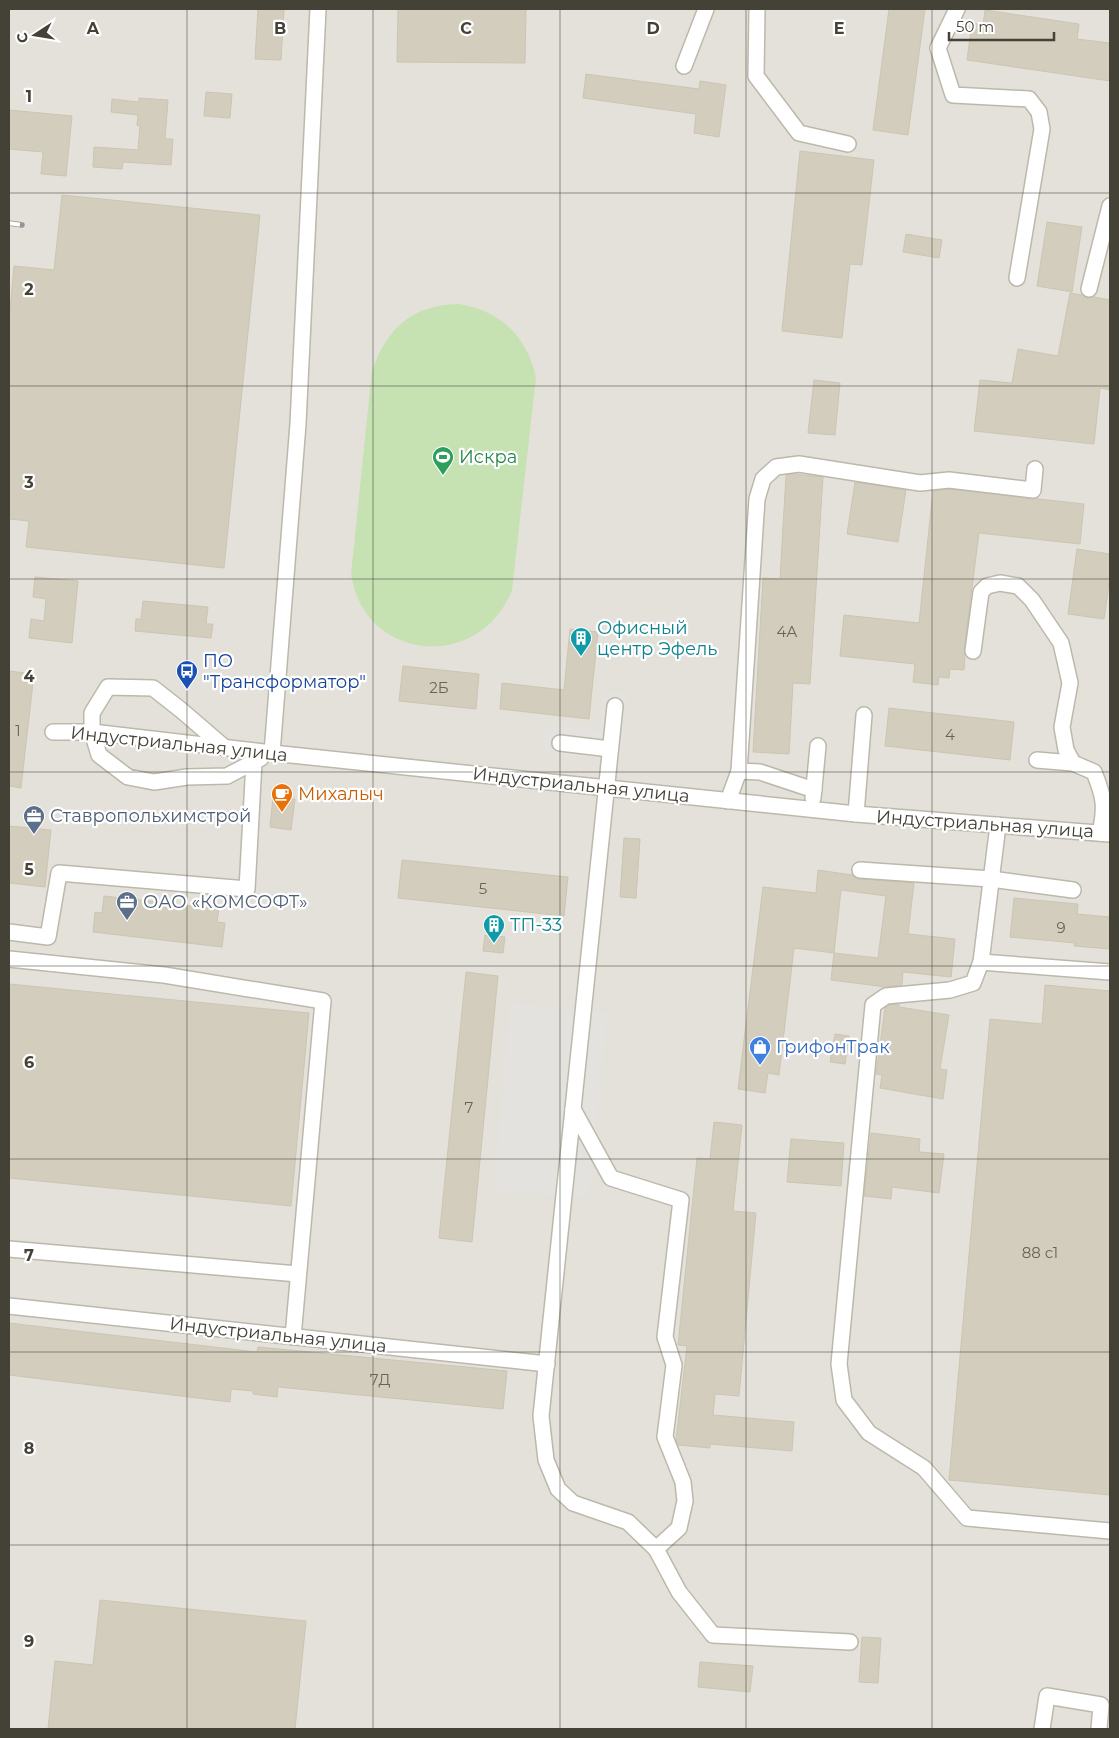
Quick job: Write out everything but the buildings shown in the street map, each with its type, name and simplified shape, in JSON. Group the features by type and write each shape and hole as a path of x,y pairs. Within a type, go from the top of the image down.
{"street":[{"path":"224,747 153,688 108,687 92,713 92,732 99,755 128,777 154,782 187,777 227,776 272,753 298,424 318,9"},
{"path":"684,66 706,9"},
{"path":"757,9 756,76 799,133 848,144"},
{"path":"957,9 938,48 953,94 1029,99 1039,112 1042,129 1017,278"},
{"path":"1089,288 1110,206"},
{"path":"728,801 739,771 757,499 763,479 776,467 800,464 920,483 948,480 1033,490 1036,469"},
{"path":"973,651 981,592 987,586 1000,583 1018,586 1032,600 1061,643 1070,683 1062,727 1066,750 1073,763"},
{"path":"615,706 541,1416 546,1460 558,1490 573,1502 628,1522 656,1549 679,1592 713,1635 850,1642"},
{"path":"856,814 864,715"},
{"name":"Индустриальная улица","path":"53,732 92,732 272,753 856,814 1105,834"},
{"path":"560,743 610,749"},
{"path":"811,809 818,746"},
{"path":"1037,760 1073,763 1094,772 1108,813 1105,834"},
{"path":"9,932 48,937 60,873 247,889 254,762"},
{"path":"739,771 760,772 814,790"},
{"path":"998,825 981,962 973,983 950,990 886,996 873,1005 838,1364 844,1400 869,1433 924,1468 967,1518 1110,1531"},
{"path":"860,870 991,879 1073,890"},
{"path":"9,959 164,975 323,1001 293,1337"},
{"path":"981,962 1110,972"},
{"path":"573,1110 611,1178 681,1200 665,1336 674,1365 665,1437 683,1482 685,1501 679,1528 656,1549"},
{"path":"9,1249 298,1274"},
{"name":"Индустриальная улица","path":"9,1306 547,1364"},
{"path":"1042,1729 1047,1696 1102,1704 1099,1729"}],"shaded area":[{"path":"9,9 1110,9 1110,1729 9,1729"},
{"path":"603,692 627,694 621,760 544,754 546,726 600,731"},
{"path":"510,1003 607,1012 589,1198 494,1190"}],"green space":[{"name":"Искра","path":"459,304 474,307 487,313 499,319 510,328 526,350 536,378 512,590 496,617 475,635 450,644 424,646 399,640 377,626 360,604 351,574 372,370 378,355 394,330 415,314 442,305"}],"railway":[{"path":"9,223 22,225"}],"place":[{"name":"Искра","path":"443,476"},
{"name":"Офисный центр Эфель","path":"581,657"},
{"name":"ПО \"Трансформатор\"","path":"187,690"},
{"name":"Михалыч","path":"282,813"},
{"name":"Ставропольхимстрой","path":"34,835"},
{"name":"ОАО «КОМСОФТ»","path":"127,921"},
{"name":"ТП-33","path":"494,944"},
{"name":"ГрифонТрак","path":"760,1066"}]}
